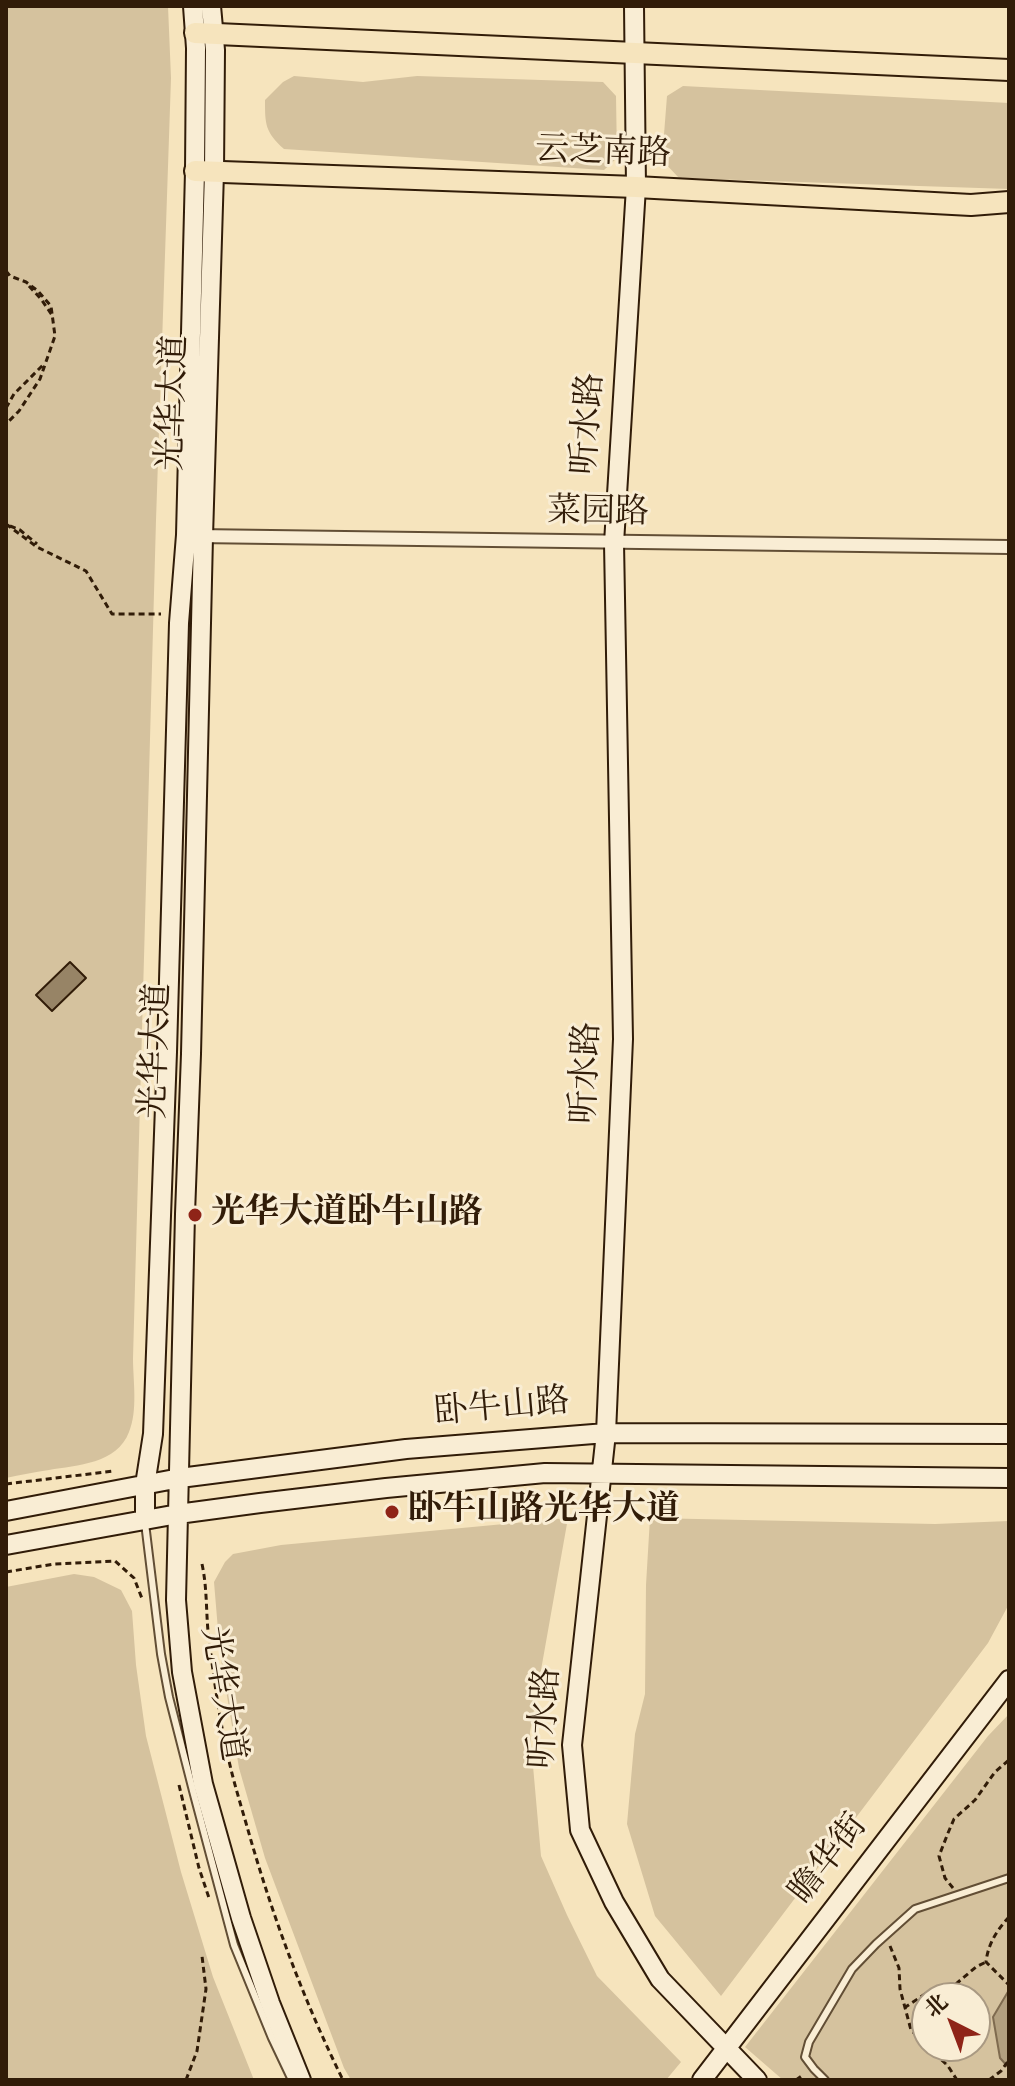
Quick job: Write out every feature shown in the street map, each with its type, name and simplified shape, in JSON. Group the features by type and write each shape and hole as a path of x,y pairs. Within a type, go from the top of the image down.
{"main road":[{"name":"光华大道","path":"193,6 204,34"},
{"name":"光华大道","path":"211,6 204,34 204,171 194,536 191,1054 176,1600 182,1672 203,1784 241,1918 301,2080"},
{"name":"听水路","path":"634,6 636,187 614,543 623,1039 606,1433 572,1745 580,1830 614,1902 660,1979 757,2080"},
{"path":"204,34 1009,70"},
{"name":"云芝南路","path":"204,171 636,187 971,205 1009,202"},
{"name":"光华大道","path":"145,1520 145,1485 152,1440 167,1052 178,639 194,536"},
{"name":"卧牛山路","path":"6,1511 180,1478 406,1449 606,1433 1009,1434"},
{"path":"6,1545 178,1514 386,1488 545,1473 1009,1478"},
{"name":"瞻华街","path":"702,2080 1009,1680"}],"street":[{"name":"菜园路","path":"194,536 1009,547"}],"lane":[{"path":"145,1520 161,1654 193,1791 234,1945 292,2080"},
{"path":"825,2080 805,2057 809,2042 852,1969 915,1909 1009,1878"}],"path":[{"path":"6,271 7,284"},
{"path":"6,408 14,394 51,356 54,319 29,286 8,277"},
{"path":"6,424 19,411 40,379 55,336 51,306 26,282 8,277"},
{"path":"55,560 43,550 32,540 20,530 6,524 37,547 49,553 86,571 112,614 161,614"},
{"path":"6,1484 114,1471"},
{"path":"6,1572 54,1564 115,1561 134,1578"},
{"path":"202,1564 207,1586 208,1627 217,1696 240,1802 282,1939 322,2038 343,2080"},
{"path":"954,1896 939,1856 948,1833 954,1819 975,1800 995,1772 1009,1760"},
{"path":"1008,1984 986,1962 987,1949 1009,1917"},
{"path":"886,1935 899,1968 900,1989 911,2030 948,2066"},
{"path":"186,2080 197,2051 206,1989 202,1956"},
{"path":"958,1982 986,1962"},
{"path":"904,2008 911,2003"},
{"path":"989,2080 1009,2060"},
{"path":"946,2062 957,2080"}],"shaded area":[{"path":"6,6 168,6 171,78 156,520 133,1414 123,1443 106,1457 6,1478"},
{"path":"294,76 363,82 417,76 603,82 616,96 617,158 604,170 284,149 267,127 265,100"},
{"path":"683,86 1009,103 1009,189 679,178 662,160 667,96"},
{"path":"568,1518 530,1732 541,1856 597,1976 681,2062 666,2080 351,2080 265,1858 239,1768 220,1654 214,1582 233,1554 281,1545"},
{"path":"650,1518 935,1524 1009,1521 1009,1604 988,1643 721,1996 655,1916 627,1824 635,1734 645,1694"},
{"path":"74,1574 94,1577 121,1590 132,1611 146,1736 181,1872 213,1977 254,2080 6,2080 6,1587"},
{"path":"1009,1714 1009,2080 783,2080 745,2047 988,1736"},
{"path":"1009,1990 1009,2068 1000,2058 993,2017"}],"building":[{"path":"70,962 86,978 52,1011 36,995"}],"place":[{"name":"光华大道卧牛山路","path":"195,1215"},
{"name":"卧牛山路光华大道","path":"392,1512"}]}
